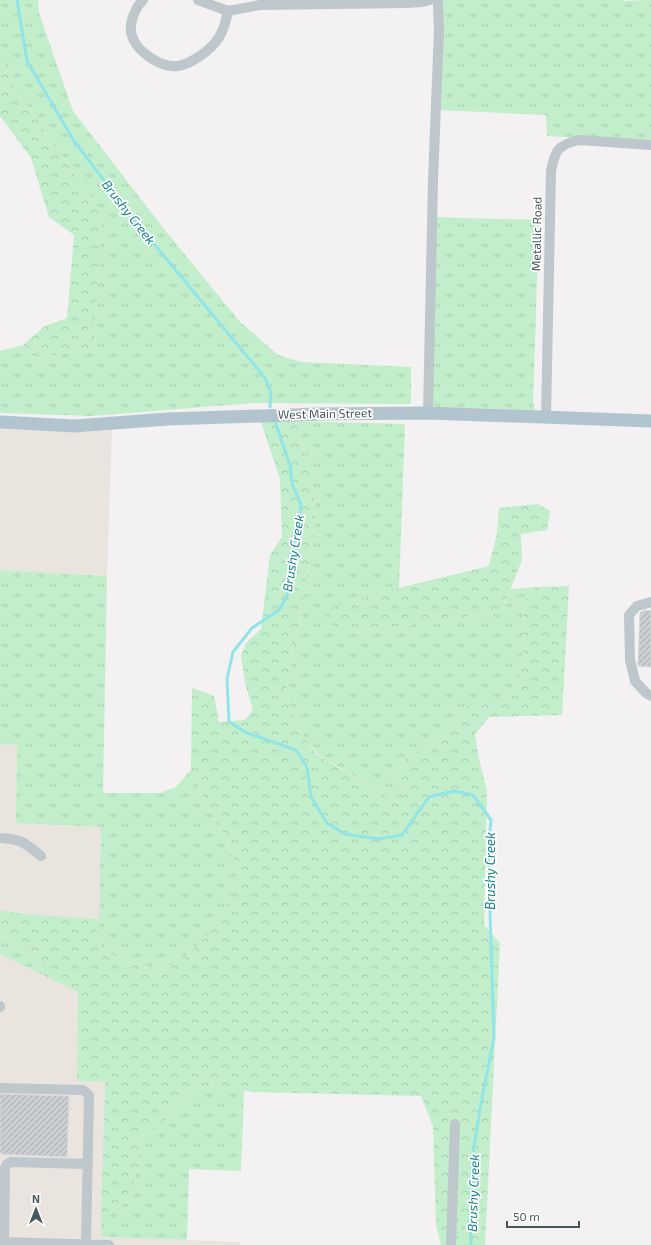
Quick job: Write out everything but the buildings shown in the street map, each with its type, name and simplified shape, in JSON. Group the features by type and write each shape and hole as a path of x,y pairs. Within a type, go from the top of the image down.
{"main road":[{"name":"West Main Street","path":"0,422 75,426 168,419 320,414 428,413 651,421"}],"street":[{"path":"143,0 133,15 131,24 132,36 138,46 146,54 165,65 177,66 188,63 212,48 225,26 228,11"},
{"path":"198,0 228,11 260,5 406,3 430,0"},
{"path":"428,413 433,180 439,30 437,0"},
{"name":"Metallic Road","path":"546,417 551,171 554,157 560,148 569,142 579,140 651,145"},
{"path":"651,602 637,606 629,615 630,660 635,681 646,693 651,696"},
{"path":"0,838 13,839 26,843 41,856"},
{"path":"0,1088 83,1090 89,1095 86,1244"},
{"path":"451,1245 455,1124"},
{"path":"88,1164 11,1162 7,1164 5,1168 2,1242 26,1244 109,1245"}],"shaded area":[{"path":"0,429 88,432 112,430 107,576 0,570"},
{"path":"0,744 17,745 16,823 101,827 99,919 16,913 0,910"},
{"path":"0,954 78,992 77,1081 105,1082 101,1237 240,1242 240,1245 0,1245"}],"green space":[{"path":"0,0 38,0 39,13 73,111 164,229 240,322 278,355 301,362 411,367 411,404 253,403 92,416 0,413 0,351 23,345 36,359 94,347 102,213 16,90 0,54"},
{"path":"438,0 651,0 651,142 547,136 546,115 437,110"},
{"path":"0,54 16,90 102,213 94,347 36,359 23,345 45,326 67,318 74,235 49,217 31,158 0,116"},
{"path":"433,217 539,220 533,402 535,410 436,407 427,400"},
{"path":"296,421 405,424 399,588 329,608 335,629 353,633 501,613 511,589 535,587 524,604 522,669 516,693 495,699 470,699 457,720 441,741 407,757 396,775 405,807 316,753 297,727 286,692 304,596 316,516 312,482"},
{"path":"296,421 312,482 316,516 304,596 286,692 297,727 316,754 405,807 396,775 407,757 441,741 457,720 470,699 495,699 516,693 522,669 524,604 535,587 569,586 562,715 489,717 475,734 478,755 487,791 484,925 500,943 485,1245 441,1245 436,1225 433,1127 421,1096 255,1092 206,1086 181,1099 168,1118 141,1137 138,1166 130,1200 101,1216 105,1082 77,1081 78,992 43,975 38,958 17,943 0,935 0,910 16,913 99,919 97,937 104,952 126,961 163,970 185,957 212,931 232,895 239,874 227,841 209,810 191,770 192,688 214,696 219,722 245,720 253,710 245,683 241,656 246,643 261,629 270,555 282,537 280,479 261,422"},
{"path":"538,504 550,511 547,530 521,534 522,560 501,613 353,633 335,630 328,608 399,588 489,566 497,534 499,508"},
{"path":"0,570 107,576 103,793 160,793 176,787 191,770 209,810 227,841 239,874 232,895 212,931 185,957 163,970 126,961 104,952 97,937 99,919 101,827 16,823 17,745 0,744"},
{"path":"0,935 17,943 38,958 43,975 0,954"},
{"path":"206,1086 244,1090 241,1171 189,1169 187,1240 101,1237 101,1216 130,1200 138,1166 141,1137 171,1114 181,1099"}],"waterway":[{"name":"Brushy Creek","path":"17,0 27,61 74,141 135,221 265,378 271,393 270,407"},
{"name":"Brushy Creek","path":"275,422 290,465 292,484 301,504 298,529 292,547 287,596 279,610 252,628 233,652 227,679 229,722 247,733 296,750 307,767 311,797 327,823 345,834 379,839 402,835 429,797 454,791 473,795 491,820 488,852 494,1037 472,1159 470,1222 471,1245"}]}
